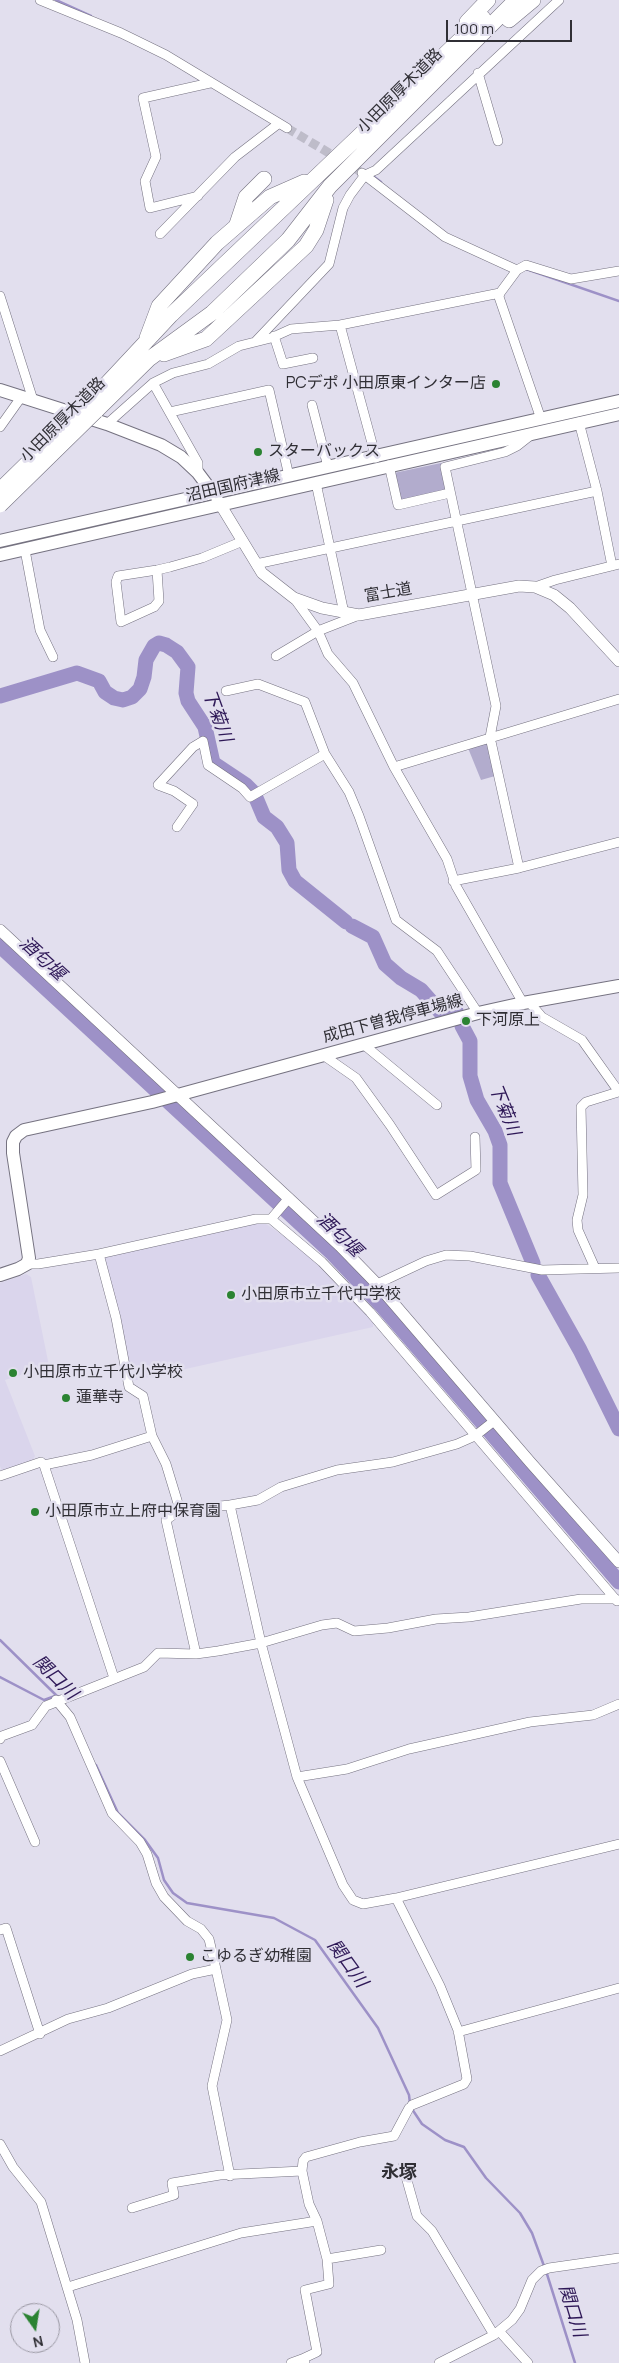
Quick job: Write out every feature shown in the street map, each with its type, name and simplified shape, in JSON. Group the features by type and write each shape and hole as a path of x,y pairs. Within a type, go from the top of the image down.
{"highway":[{"path":"369,128 488,0"},
{"name":"小田原厚木道路","path":"0,505 146,352 170,316 502,0"},
{"name":"小田原厚木道路","path":"146,352 206,339 306,246 316,230 330,186 516,0"},
{"path":"481,34 504,24 533,0"},
{"path":"325,153 348,148"},
{"name":"小田原厚木道路","path":"146,352 159,306 236,225 270,196 314,177"},
{"path":"236,225 246,197 264,179"},
{"name":"小田原厚木道路","path":"0,490 91,409"}],"main road":[{"path":"0,390 107,424 161,445 181,457 198,473 213,493"},
{"name":"沼田国府津線","path":"0,542 328,467 376,458 619,401"},
{"name":"沼田国府津線","path":"0,555 619,414"},
{"name":"成田下曽我停車場線","path":"27,1264 30,1252 13,1153 13,1142 16,1136 24,1130 152,1102 478,1013 526,1002 619,986"},
{"path":"0,1275 27,1264"}],"street":[{"path":"40,0 121,33 166,55 217,83 283,126 235,158 160,234"},
{"path":"256,340 329,264 343,208 363,173 376,170 429,123 478,73 559,0"},
{"path":"478,73 498,142"},
{"path":"198,196 150,208 145,181 156,157 143,98 217,83"},
{"path":"363,173 445,237 517,270"},
{"path":"541,419 498,297 517,270 526,265 571,278 619,271"},
{"path":"107,424 153,383 173,373 208,364 239,346 256,340 300,328 340,325 500,294"},
{"path":"0,296 28,398 0,428"},
{"path":"340,325 376,458"},
{"path":"274,336 283,364 313,358"},
{"path":"153,383 198,462 198,473"},
{"path":"170,412 269,390 289,476"},
{"path":"312,405 328,467"},
{"path":"579,422 615,565"},
{"path":"519,868 490,737 496,706 445,467 505,452 517,446 533,433"},
{"path":"389,465 398,504 450,493"},
{"path":"316,483 344,612"},
{"path":"256,564 597,491"},
{"name":"富士道","path":"213,493 262,573 294,598 322,608 359,615 519,586 535,587 615,565"},
{"path":"157,570 159,601 154,607 121,622 116,582 118,576 157,570 202,558 243,541"},
{"path":"25,550 40,630 53,657"},
{"path":"535,587 554,595 570,608 619,661"},
{"path":"294,598 318,631 328,654 339,664 354,683 394,767 447,859 453,881 526,1002 542,1017 582,1040 618,1092 586,1102 581,1108 583,1195 578,1230 595,1268"},
{"path":"276,656 318,631 359,615"},
{"path":"226,691 258,684 304,702 325,754 349,792 360,816 396,920 437,951 478,1013"},
{"path":"394,767 619,699"},
{"path":"177,827 193,804 174,791 158,785 193,747 203,740 208,765 242,788 250,797 325,754"},
{"path":"453,881 519,868 619,842"},
{"path":"0,930 289,1198 377,1284 619,1562"},
{"path":"363,1044 437,1105"},
{"path":"323,1055 356,1078 390,1125 436,1195 476,1170 475,1137"},
{"path":"27,1264 38,1264 99,1254 273,1216 289,1198"},
{"path":"273,1216 322,1262 370,1312 617,1601"},
{"path":"99,1254 116,1318 129,1387 143,1396 152,1436 166,1464 180,1510"},
{"path":"377,1284 426,1261 446,1255 470,1256 542,1270 619,1268"},
{"path":"196,1654 166,1520 180,1510 230,1506 258,1500 281,1487 337,1470 392,1462 457,1444 475,1436 494,1420"},
{"path":"0,1476 41,1462 44,1465 92,1454 152,1436"},
{"path":"44,1465 114,1678"},
{"path":"230,1506 261,1643 297,1777 343,1885 353,1900 368,1905 619,1844"},
{"path":"0,1739 2,1736 32,1725 46,1706 144,1667 158,1653 196,1654 261,1643 322,1624 336,1623 354,1631 388,1628 436,1619 469,1617 581,1599 617,1601"},
{"path":"60,1699 70,1717 112,1813 140,1842 147,1854 156,1883 164,1898 187,1921 201,1929 209,1940 227,2020 212,2086 230,2176"},
{"path":"297,1777 347,1768 409,1749 530,1722 593,1715 619,1704"},
{"path":"0,1761 35,1842"},
{"path":"290,2363 303,2361 317,2352 305,2290 329,2284 327,2259 302,2171 306,2157 360,2142 394,2136 410,2107 464,2084 467,2079 458,2032 440,1986 396,1898"},
{"path":"0,1930 6,1928 40,2034"},
{"path":"0,2051 40,2034 68,2019 108,2008 192,1974 216,1970"},
{"path":"458,2032 619,1988"},
{"path":"0,2144 12,2167 41,2202 68,2286 85,2363"},
{"path":"403,2166 417,2216 432,2231 497,2333 528,2363"},
{"path":"132,2208 174,2195 172,2183 230,2176 302,2171"},
{"path":"68,2286 241,2233 317,2221"},
{"path":"327,2259 381,2250"},
{"path":"439,2363 497,2333 516,2315 529,2286 545,2270 619,2258"}],"shaded area":[{"path":"441,463 447,491 400,501 394,473"},
{"path":"487,742 495,776 481,780 468,748"},
{"name":"小田原市立千代中学校","path":"259,1221 307,1252 367,1314 373,1323 373,1327 132,1381 104,1255 182,1240"},
{"name":"小田原市立千代小学校","path":"26,1274 31,1277 49,1366 5,1380 35,1456 32,1462 2,1471 0,1466 0,1283"}],"waterway":[{"path":"56,0 91,16"},
{"path":"373,176 381,182"},
{"path":"526,269 619,301"},
{"name":"下菊川","path":"0,696 77,673 99,681 105,692 114,698 123,700 132,697 140,689 146,660 154,646 159,643 166,645 177,652 188,667 186,693 188,701 205,727 213,763 246,785 253,792"},
{"name":"下菊川","path":"256,798 264,817 277,827 287,843 289,870 295,881 346,922"},
{"name":"下菊川","path":"352,926 373,937 385,964 401,978 421,990 443,1015 456,1011"},
{"name":"酒匂堰","path":"0,946 333,1254 382,1306 619,1582"},
{"name":"下菊川","path":"462,1026 470,1041 470,1076 477,1100 495,1131 500,1145 500,1183 533,1263"},
{"name":"下菊川","path":"538,1275 580,1350 619,1429"},
{"name":"関口川","path":"0,1640 58,1697"},
{"path":"0,1677 44,1700 55,1696"},
{"name":"関口川","path":"96,1765 118,1813 145,1840 158,1858 164,1880 173,1893 187,1903 274,1918 315,1940 378,2028 409,2095 410,2104"},
{"name":"関口川","path":"412,2109 422,2124 445,2140 464,2147 486,2178 520,2213 532,2233 544,2266"},
{"name":"関口川","path":"546,2271 575,2363"}],"tunnel":[{"path":"287,128 361,172"}],"place":[{"name":"PCデポ 小田原東インター店","path":"496,384"},
{"name":"スターバックス","path":"258,452"},
{"name":"下河原上","path":"466,1021"},
{"name":"小田原市立千代中学校","path":"231,1295"},
{"name":"小田原市立千代小学校","path":"13,1373"},
{"name":"蓮華寺","path":"66,1398"},
{"name":"小田原市立上府中保育園","path":"35,1512"},
{"name":"こゆるぎ幼稚園","path":"190,1957"}],"district":[{"name":"永塚","path":"399,2173"}]}
